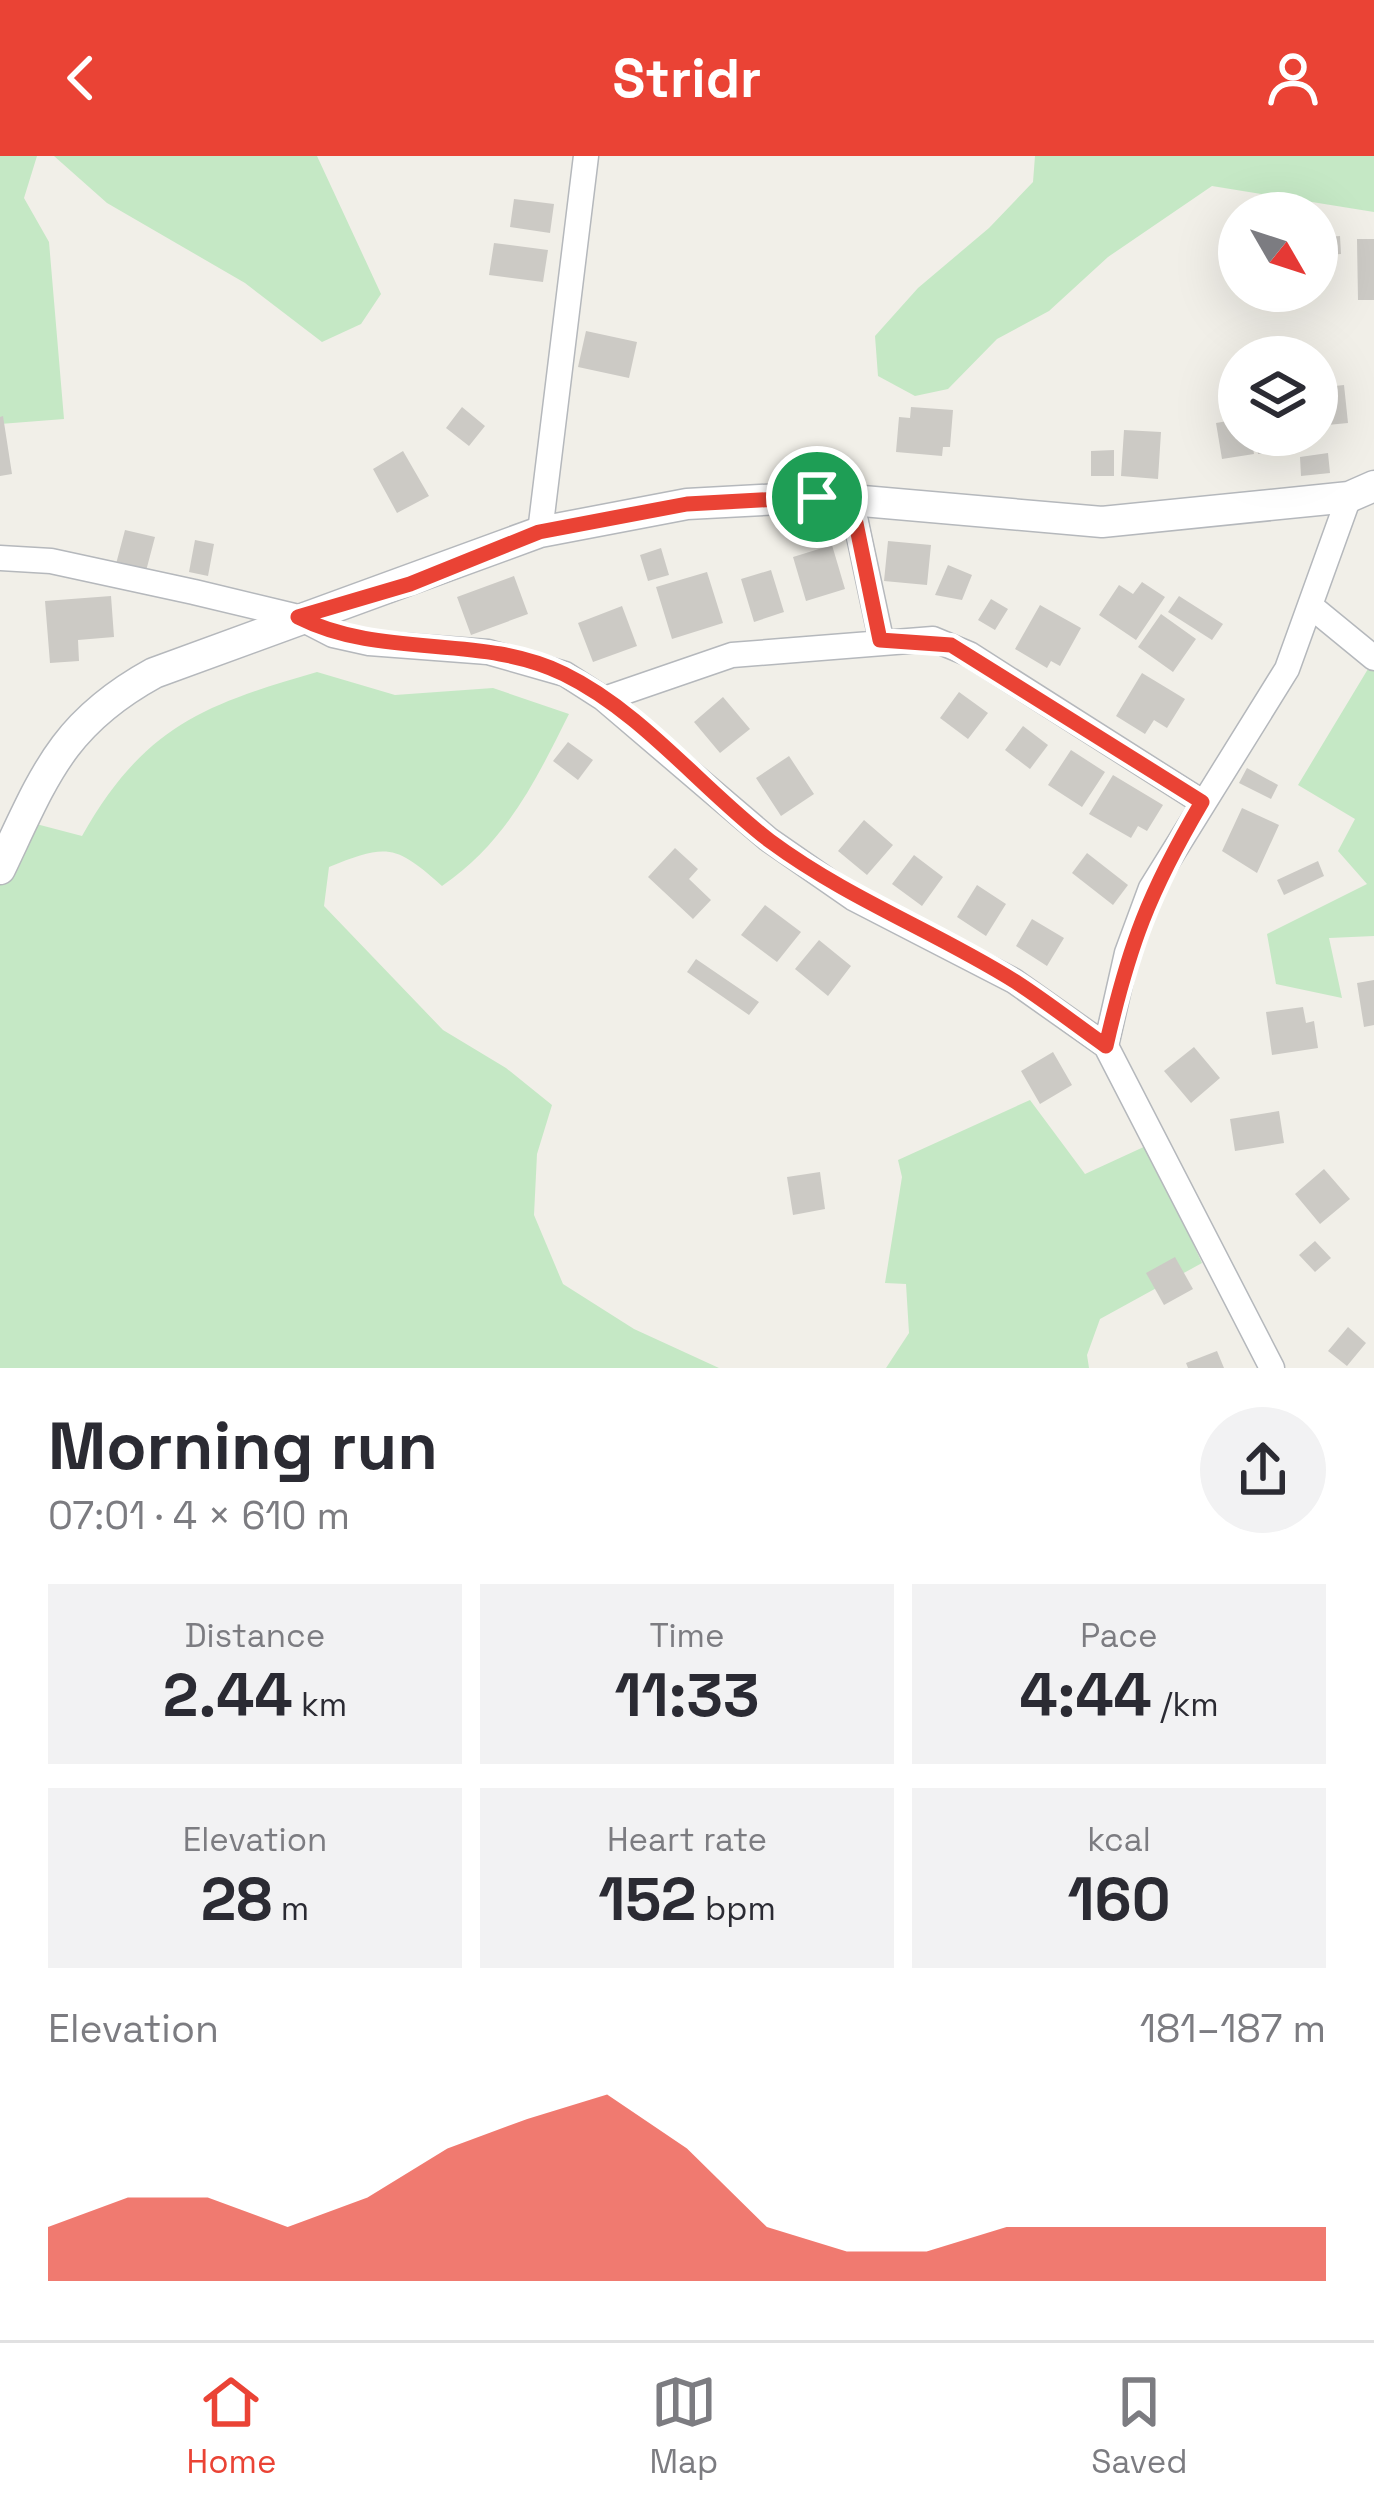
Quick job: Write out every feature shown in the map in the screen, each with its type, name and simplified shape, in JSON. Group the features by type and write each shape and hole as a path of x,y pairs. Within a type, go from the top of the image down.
{"street":[{"path":"539,532 586,156"},
{"path":"0,868 44,777 71,734 107,699 154,673 298,617 410,584 539,532 687,504 851,499 948,512 1102,522 1362,492 1287,669 1151,888 1127,952 1106,1046"},
{"path":"851,499 880,640"},
{"path":"0,558 51,560 298,617 333,635 369,643 528,661 565,674 604,699 768,839 853,898 1014,981 1106,1046 1272,1368"},
{"path":"1313,608 1374,658"},
{"path":"604,699 732,655 880,640 951,645 1202,802"}],"green space":[{"path":"0,156 37,156 24,198 49,242 64,419 0,424"},
{"path":"54,156 317,156 381,294 361,324 322,342 245,283 107,203"},
{"path":"1035,156 1374,156 1374,212 1338,206 1338,192 1249,192 1212,186 1108,257 1049,311 997,339 948,389 915,396 878,376 875,336 918,288 989,228 1033,182"},
{"path":"1374,659 1374,936 1329,938 1342,998 1276,984 1267,934 1367,884 1338,851 1355,819 1298,785"},
{"path":"317,672 395,695 493,688 569,714 517,809 464,869 442,886 401,855 365,854 329,867 324,906 443,1030 506,1068 552,1105 537,1154 534,1215 563,1284 634,1329 719,1368 0,1368 0,868 21,820 82,836 128,769 179,726 240,696"},
{"path":"1030,1100 1085,1174 1148,1145 1202,1263 1100,1319 1087,1355 1089,1368 886,1368 909,1333 906,1284 885,1283 902,1177 898,1160"}],"building":[{"path":"514,199 554,204 550,233 510,227"},
{"path":"1357,239 1374,239 1374,300 1358,300"},
{"path":"494,243 548,250 543,282 489,275"},
{"path":"586,331 637,342 629,378 578,367"},
{"path":"1344,385 1348,423 1338,424 1338,386"},
{"path":"462,407 485,426 469,446 446,428"},
{"path":"911,407 953,410 950,447 943,447 942,456 896,452 899,417 910,418"},
{"path":"0,417 12,474 0,476"},
{"path":"1124,430 1161,432 1158,479 1121,476"},
{"path":"1114,450 1114,476 1091,476 1091,451"},
{"path":"403,451 429,496 397,513 373,469"},
{"path":"1328,456 1330,473 1301,476 1300,457"},
{"path":"125,530 155,537 146,571 116,564"},
{"path":"195,540 214,544 208,576 189,572"},
{"path":"888,541 931,545 927,585 884,581"},
{"path":"832,545 845,589 806,601 793,557"},
{"path":"661,548 669,575 648,581 640,555"},
{"path":"948,565 972,575 962,600 935,595"},
{"path":"771,570 784,612 754,622 741,579"},
{"path":"707,572 723,623 672,639 656,587"},
{"path":"514,576 528,614 471,635 457,597"},
{"path":"1142,582 1165,597 1136,640 1099,615 1119,585 1133,594"},
{"path":"111,596 114,637 78,640 79,661 50,663 45,601"},
{"path":"1179,596 1223,624 1212,640 1168,612"},
{"path":"991,599 1008,609 995,630 978,620"},
{"path":"1040,605 1081,628 1060,666 1051,661 1047,668 1015,649"},
{"path":"622,606 637,646 593,662 578,623"},
{"path":"1161,614 1196,639 1173,672 1138,647"},
{"path":"1142,673 1185,699 1167,728 1154,720 1145,734 1116,716"},
{"path":"959,692 988,713 968,739 940,718"},
{"path":"723,697 750,729 720,753 694,722"},
{"path":"1023,726 1048,745 1030,769 1005,750"},
{"path":"568,742 593,760 578,780 553,761"},
{"path":"1071,750 1105,772 1082,807 1048,785"},
{"path":"789,756 814,794 781,816 756,778"},
{"path":"1247,768 1278,785 1271,799 1239,783"},
{"path":"1113,775 1163,805 1147,831 1138,826 1131,838 1089,814"},
{"path":"1242,808 1279,825 1257,873 1222,851"},
{"path":"864,820 893,845 867,875 838,851"},
{"path":"675,848 698,869 689,879 711,900 693,919 648,877"},
{"path":"1087,853 1128,885 1113,905 1072,873"},
{"path":"914,855 943,877 922,906 892,884"},
{"path":"1318,861 1324,876 1284,895 1277,880"},
{"path":"977,885 1006,904 986,936 957,917"},
{"path":"765,905 801,932 777,962 741,935"},
{"path":"1032,919 1064,938 1047,966 1016,946"},
{"path":"819,940 851,966 828,996 795,969"},
{"path":"696,959 759,1002 749,1015 687,972"},
{"path":"1374,980 1374,1025 1364,1027 1357,983"},
{"path":"1303,1007 1306,1023 1314,1021 1318,1048 1272,1055 1266,1012"},
{"path":"1194,1047 1220,1078 1191,1103 1164,1071"},
{"path":"1053,1052 1072,1085 1040,1104 1021,1071"},
{"path":"1279,1111 1284,1143 1235,1151 1230,1119"},
{"path":"1324,1169 1350,1199 1320,1224 1295,1194"},
{"path":"820,1172 825,1209 793,1215 787,1177"},
{"path":"1315,1241 1331,1258 1315,1272 1299,1255"},
{"path":"1175,1257 1193,1289 1164,1305 1146,1273"},
{"path":"1348,1327 1366,1343 1347,1366 1328,1351"},
{"path":"1217,1351 1224,1368 1188,1368 1186,1363"}],"route":[{"path":"817,497 851,499 880,640 933,639 969,654 1202,802 1151,888 1127,952 1106,1046 1014,981 853,898 768,839 604,699 565,674 488,652 369,643 333,635 298,617 410,584 539,532 687,504 817,497"}]}
